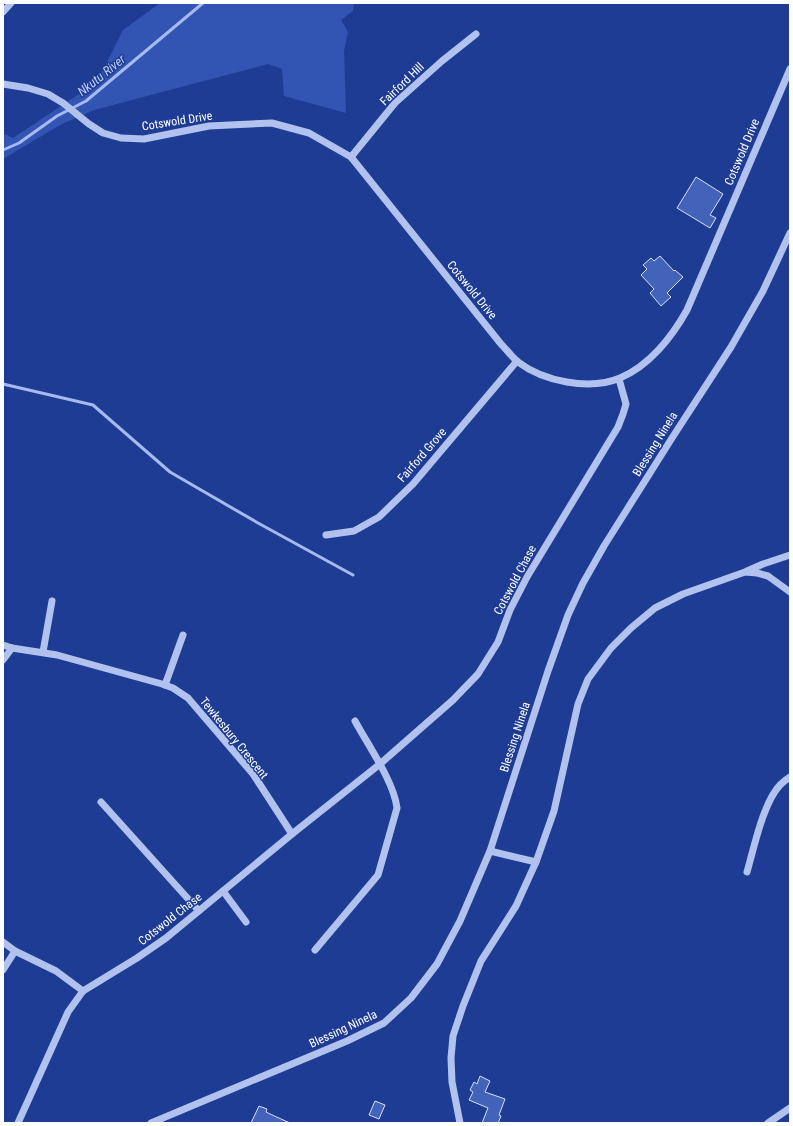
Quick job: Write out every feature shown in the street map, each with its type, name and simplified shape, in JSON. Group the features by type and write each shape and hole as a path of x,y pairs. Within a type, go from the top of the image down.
{"street":[{"path":"3,12 11,3"},
{"name":"Fairford Hill","path":"351,158 395,103 442,61 476,34"},
{"name":"Cotswold Drive","path":"3,84 28,88 48,94 63,103 103,133 121,138 144,139 209,126 272,123 309,133 351,158 501,344 517,361 532,371 564,382 588,384 603,383 619,379 629,373 649,359 678,326 687,310 790,69"},
{"name":"Blessing Ninela","path":"150,1123 347,1041 384,1023 411,998 437,964 460,921 490,851 548,671 568,615 583,583 604,546 646,479 731,347 763,291 790,233"},
{"name":"Fairford Grove","path":"326,536 354,531 379,517 413,484 517,361"},
{"name":"Cotswold Chase","path":"18,1123 68,1012 83,992 166,938 292,834 380,764 453,700 478,674 498,642 510,610 527,577 618,427 626,404 619,379"},
{"path":"460,1123 452,1082 451,1058 453,1036 481,961 516,906 536,862 554,811 578,704 588,678 611,648 630,628 655,608 683,594 790,555"},
{"path":"745,572 768,576 790,592"},
{"path":"43,652 52,601"},
{"path":"165,685 183,635"},
{"name":"Tewkesbury Crescent","path":"3,645 12,648 57,654 173,688 188,698 253,774 292,834"},
{"path":"3,660 12,648"},
{"path":"315,950 378,875 397,808 396,799 391,786 355,721"},
{"path":"747,872 762,821 771,799 780,784 790,777"},
{"path":"101,802 198,911"},
{"path":"490,851 536,862"},
{"path":"223,891 246,922"},
{"path":"3,942 15,951 56,972 83,992"},
{"path":"3,970 15,951"},
{"path":"768,1123 790,1108"}],"shaded area":[{"path":"160,3 354,3 353,11 341,20 348,32 344,51 346,113 284,96 282,69 268,64 94,110 60,125 3,159 3,133 13,138 97,82 123,30"}],"building":[{"path":"696,177 723,194 710,215 716,218 710,228 677,208"},
{"path":"660,256 674,271 675,270 683,277 667,293 671,297 661,306 650,293 654,289 641,275 647,269 643,265 651,258 654,261"},
{"path":"480,1076 490,1081 485,1092 505,1099 499,1115 501,1116 498,1123 482,1123 488,1108 469,1100 473,1092 470,1090 474,1082 477,1084"},
{"path":"375,1101 385,1105 379,1119 369,1115"},
{"path":"259,1106 267,1109 266,1112 290,1123 251,1123"}],"waterway":[{"name":"Nkutu River","path":"3,150 19,143 57,116 86,101 203,3"},
{"path":"3,384 93,405 170,472 258,523 353,575"}]}
